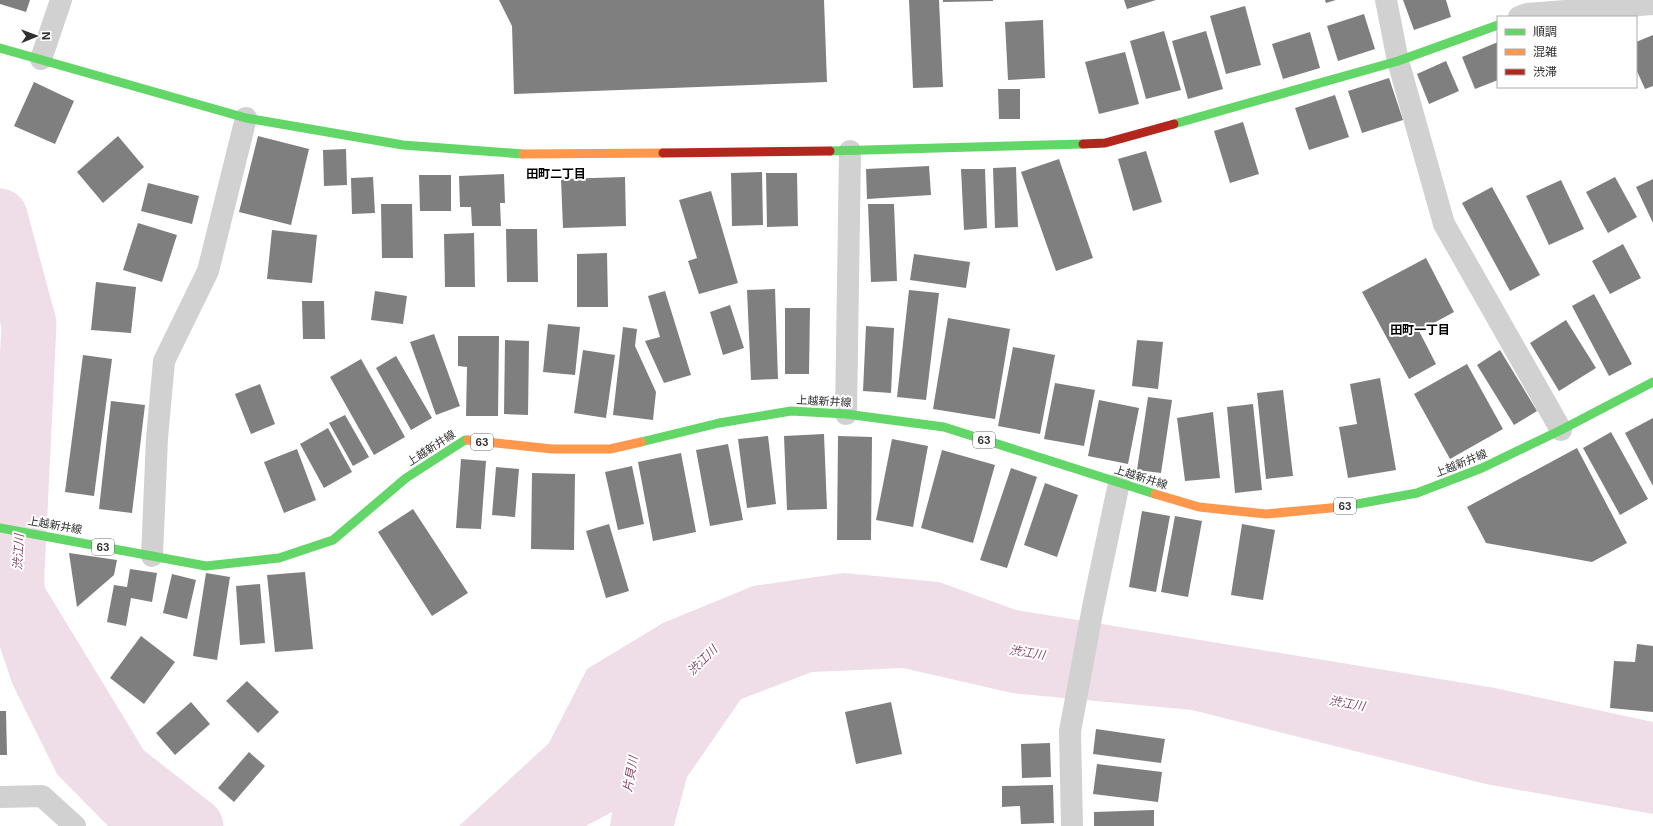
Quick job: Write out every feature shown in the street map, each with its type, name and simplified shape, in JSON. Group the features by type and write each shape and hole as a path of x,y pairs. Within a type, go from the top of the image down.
{"main road":[{"path":"0,48 246,118 403,145 531,155 850,151 1105,143 1398,61 1497,25"},
{"name":"上越新井線","path":"0,528 206,566 279,558 333,540 406,478 465,440 552,449 610,449 719,424 791,411 846,414 944,427 1199,507 1266,514 1344,507 1417,493 1482,468 1561,430 1653,382"}],"street":[{"path":"41,59 61,0"},
{"path":"1386,0 1398,61 1444,224 1561,430"},
{"path":"1522,16 1527,14 1653,4"},
{"path":"152,556 157,438 164,361 208,271 246,118"},
{"path":"846,414 850,151"},
{"path":"1072,826 1070,731 1093,607 1119,483"},
{"path":"0,797 42,796 75,826"}],"water":[{"path":"0,491 41,492 47,650 86,713 141,813 158,826 108,826 57,774 12,683 0,647"},
{"name":"片貝川","path":"844,573 939,582 1016,610 1495,688 1653,722 1653,814 1486,784 1192,710 1012,693 903,668 812,672 741,699 687,777 674,826 610,826 612,812 586,826 459,826 549,743 587,669 663,623 753,586"}],"building":[{"path":"0,0 30,0 26,12 0,4"},
{"path":"499,0 824,0 827,82 514,94 512,26"},
{"path":"909,0 939,0 943,87 913,88"},
{"path":"943,0 993,0 993,1 943,2"},
{"path":"1124,0 1156,0 1127,9"},
{"path":"1325,0 1336,0 1326,3"},
{"path":"1403,0 1446,0 1451,17 1414,30"},
{"path":"1245,6 1261,65 1226,74 1210,16"},
{"path":"1364,14 1375,49 1338,61 1327,26"},
{"path":"1043,20 1045,78 1008,80 1005,22"},
{"path":"1164,31 1181,90 1146,99 1130,41"},
{"path":"1206,31 1223,89 1188,99 1172,41"},
{"path":"1310,32 1320,68 1283,79 1272,44"},
{"path":"1653,35 1653,86 1645,89 1637,71 1637,42"},
{"path":"1497,42 1497,80 1475,89 1462,57"},
{"path":"1125,52 1139,104 1099,114 1085,62"},
{"path":"1446,61 1459,91 1429,104 1417,74"},
{"path":"1389,78 1403,120 1362,133 1348,91"},
{"path":"34,82 74,101 55,144 14,126"},
{"path":"998,89 1020,89 1020,119 999,119"},
{"path":"1335,95 1349,137 1309,150 1295,108"},
{"path":"1243,122 1259,174 1230,183 1214,131"},
{"path":"118,136 144,167 103,203 77,172"},
{"path":"258,136 309,149 291,225 239,212"},
{"path":"346,149 347,185 324,186 323,150"},
{"path":"1146,151 1162,202 1133,211 1118,159"},
{"path":"1059,159 1093,258 1056,271 1021,172"},
{"path":"929,166 931,195 867,199 866,169"},
{"path":"1016,167 1018,227 995,228 993,168"},
{"path":"961,169 985,169 987,228 964,230"},
{"path":"762,172 763,225 732,226 731,173"},
{"path":"766,173 797,173 798,226 767,227"},
{"path":"504,174 505,203 500,203 501,226 472,226 471,207 460,207 459,176"},
{"path":"419,175 451,175 451,211 420,211"},
{"path":"373,177 375,213 352,214 351,178"},
{"path":"625,177 626,226 563,228 561,179"},
{"path":"1615,177 1637,217 1608,233 1586,192"},
{"path":"1653,179 1653,223 1636,187"},
{"path":"1561,180 1584,229 1549,245 1526,196"},
{"path":"148,183 199,196 192,224 141,211"},
{"path":"1492,187 1540,275 1510,291 1462,203"},
{"path":"711,191 738,283 699,294 688,261 697,258 679,200"},
{"path":"381,204 412,204 413,258 382,258"},
{"path":"868,204 894,204 897,281 871,282"},
{"path":"138,223 177,235 162,282 123,270"},
{"path":"506,229 537,229 538,282 507,282"},
{"path":"272,230 317,235 312,283 267,279"},
{"path":"474,233 475,287 445,287 444,234"},
{"path":"1623,244 1641,278 1610,294 1592,261"},
{"path":"607,253 608,307 577,307 577,254"},
{"path":"914,254 970,262 966,288 910,280"},
{"path":"1426,258 1454,312 1419,331 1436,364 1409,379 1362,292"},
{"path":"96,282 136,287 131,333 91,330"},
{"path":"775,289 778,379 751,380 747,290"},
{"path":"909,290 939,293 926,400 897,397"},
{"path":"375,291 407,296 403,324 371,320"},
{"path":"665,291 691,375 664,383 645,341 660,337 648,296"},
{"path":"1594,294 1632,364 1609,376 1572,306"},
{"path":"302,301 324,301 325,339 303,339"},
{"path":"730,305 744,348 723,355 710,312"},
{"path":"785,308 810,308 809,374 785,374"},
{"path":"948,318 1010,329 995,419 933,409"},
{"path":"1566,320 1596,368 1559,391 1530,343"},
{"path":"548,324 580,327 575,375 543,372"},
{"path":"866,326 894,328 891,393 863,391"},
{"path":"623,327 637,329 635,346 656,392 653,420 613,415"},
{"path":"434,334 460,406 436,415 410,342"},
{"path":"458,336 499,336 498,416 466,416 467,367 458,366"},
{"path":"505,340 529,341 528,415 504,414"},
{"path":"1137,340 1163,342 1158,389 1132,386"},
{"path":"1013,347 1055,355 1040,434 998,426"},
{"path":"583,350 615,355 606,418 574,413"},
{"path":"1500,350 1537,411 1514,425 1477,365"},
{"path":"83,355 112,359 94,496 65,492"},
{"path":"396,356 432,418 411,430 376,368"},
{"path":"361,359 405,437 374,455 330,377"},
{"path":"1467,364 1503,429 1450,459 1414,394"},
{"path":"1380,378 1396,470 1348,478 1339,427 1357,424 1350,384"},
{"path":"1055,383 1095,390 1084,446 1044,439"},
{"path":"260,384 275,424 251,434 235,394"},
{"path":"1283,390 1293,476 1266,479 1257,393"},
{"path":"1148,397 1172,400 1161,473 1137,470"},
{"path":"1099,400 1139,408 1128,464 1088,456"},
{"path":"111,401 145,405 132,513 99,509"},
{"path":"1253,404 1262,490 1235,493 1227,407"},
{"path":"1213,412 1220,478 1185,481 1177,418"},
{"path":"345,415 369,457 353,466 329,423"},
{"path":"1653,418 1653,486 1625,433"},
{"path":"328,428 352,472 324,488 300,444"},
{"path":"1611,432 1648,499 1620,515 1583,448"},
{"path":"824,434 827,509 787,510 784,436"},
{"path":"768,436 776,504 747,508 738,439"},
{"path":"838,436 872,437 871,540 837,540"},
{"path":"892,439 928,446 913,527 876,520"},
{"path":"728,444 743,520 710,526 696,450"},
{"path":"1577,448 1627,543 1592,562 1486,543 1467,507"},
{"path":"297,449 316,500 284,513 264,462"},
{"path":"942,450 995,465 973,543 921,528"},
{"path":"681,453 696,532 653,541 638,462"},
{"path":"461,459 486,461 481,529 456,528"},
{"path":"632,466 644,524 618,530 605,472"},
{"path":"496,467 519,469 515,517 492,515"},
{"path":"1011,468 1037,477 1007,568 980,560"},
{"path":"532,473 575,474 574,550 531,549"},
{"path":"1045,483 1078,495 1057,557 1024,545"},
{"path":"413,509 468,593 432,616 378,532"},
{"path":"1142,511 1170,516 1156,592 1129,587"},
{"path":"1175,516 1202,521 1188,597 1161,592"},
{"path":"609,524 629,591 606,598 586,531"},
{"path":"1242,524 1275,530 1263,600 1231,595"},
{"path":"69,553 117,560 114,575 77,607"},
{"path":"130,569 157,573 152,602 131,598 126,626 107,622 114,585 127,587"},
{"path":"305,572 313,649 275,652 267,575"},
{"path":"206,573 230,577 217,660 193,656"},
{"path":"172,574 196,580 187,619 163,613"},
{"path":"260,584 265,643 240,645 236,586"},
{"path":"141,636 175,662 144,704 110,678"},
{"path":"1637,644 1653,646 1653,712 1610,708 1614,661 1635,662"},
{"path":"247,681 279,712 258,733 226,701"},
{"path":"191,702 210,724 175,755 156,733"},
{"path":"891,702 902,754 856,764 845,712"},
{"path":"0,711 6,711 7,755 0,755"},
{"path":"1096,729 1165,739 1161,763 1093,754"},
{"path":"1050,743 1051,777 1022,778 1021,744"},
{"path":"249,752 265,766 234,802 218,788"},
{"path":"1097,764 1162,772 1158,802 1093,794"},
{"path":"1053,785 1054,823 1021,824 1020,806 1002,807 1002,786"},
{"path":"1154,810 1154,826 1094,826 1094,812"}],"waterway":[{"name":"渋江川","path":"0,216 29,324 16,593 123,769 196,826"}],"traffic: fast":[{"path":"1174,124 1398,61 1497,25"},
{"path":"0,48 246,118 403,145 523,154"},
{"path":"830,151 1083,144"},
{"path":"1341,507 1417,493 1482,468 1561,430 1653,382"},
{"path":"641,442 719,423 791,411 846,414 944,427 1155,494"},
{"path":"0,528 206,566 279,558 333,540 406,478 465,440 468,440"}],"traffic: slow":[{"path":"523,154 663,153"},
{"path":"468,440 552,449 610,449 641,442"},
{"path":"1155,494 1199,507 1266,514 1341,507"}],"traffic: jam":[{"path":"1083,144 1105,143 1174,124"},
{"path":"663,153 830,151"}],"district":[{"name":"田町二丁目","path":"556,173"},
{"name":"田町一丁目","path":"1420,329"}]}
